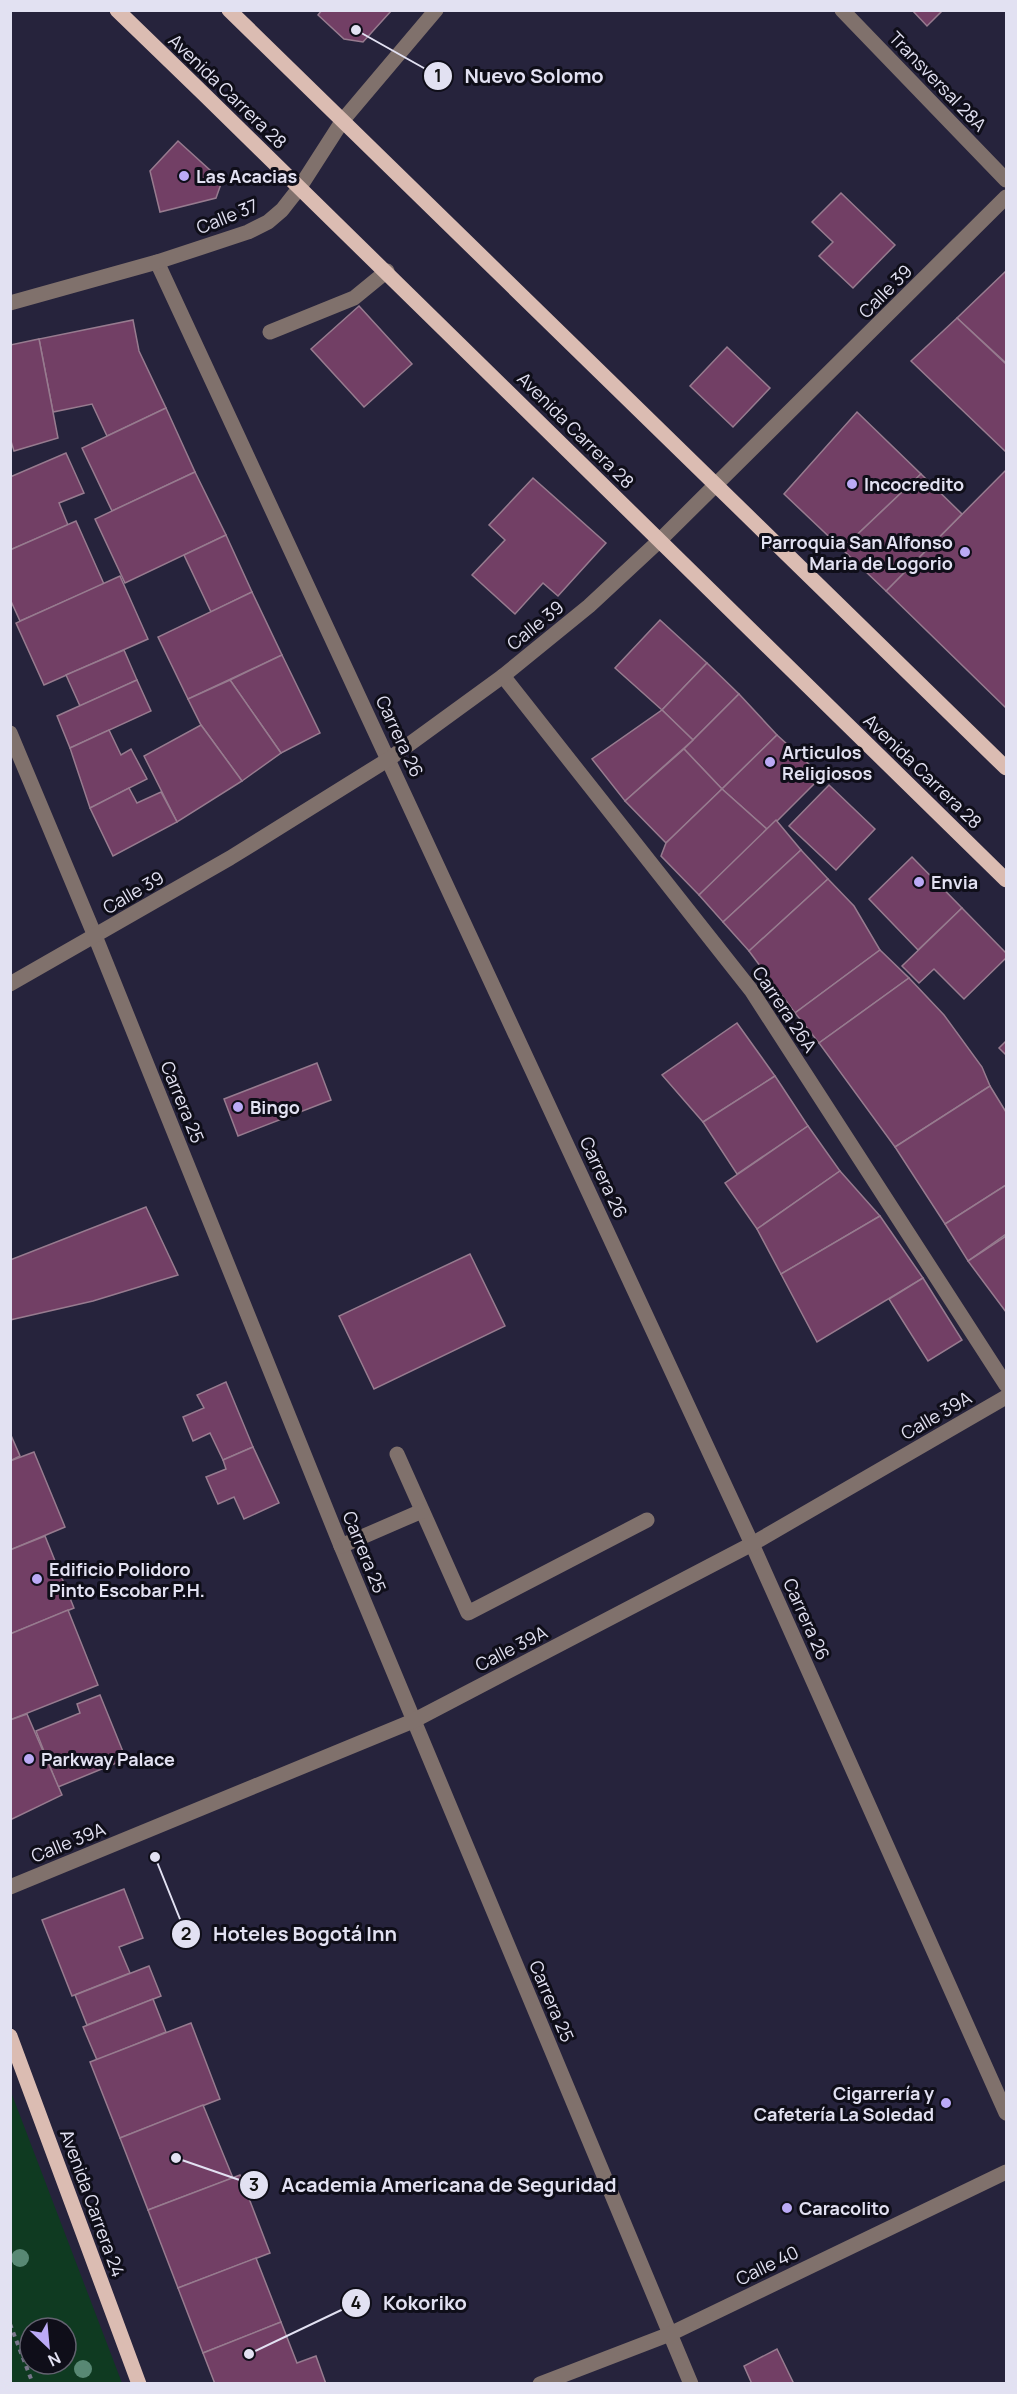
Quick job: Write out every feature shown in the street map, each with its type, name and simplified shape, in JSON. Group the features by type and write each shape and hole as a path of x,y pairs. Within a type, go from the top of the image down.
{"main road":[{"name":"Avenida Carrera 28","path":"117,10 387,271 1006,880"},
{"path":"229,10 1006,768"},
{"name":"Avenida Carrera 24","path":"10,2036 139,2384"}],"street":[{"name":"Calle 37","path":"10,303 157,262 248,232 268,222 282,210 300,187 342,120 436,10"},
{"name":"Transversal 28A","path":"842,10 1006,180"},
{"name":"Calle 39","path":"10,984 230,858 389,759 503,676 589,606 659,541 1006,198"},
{"name":"Carrera 26","path":"157,262 752,1544 1006,2113"},
{"path":"270,332 354,298 387,271"},
{"name":"Carrera 26A","path":"503,676 751,990 1006,1385"},
{"name":"Carrera 25","path":"10,733 95,936 413,1721 691,2384"},
{"name":"Calle 39A","path":"10,1887 413,1721 752,1544 1006,1396"},
{"path":"397,1454 468,1613 647,1520"},
{"path":"341,1546 422,1511"},
{"name":"Calle 40","path":"540,2384 670,2334 1006,2172"}],"path":[{"path":"10,2324 33,2384"}],"green space":[{"path":"10,2092 11,2092 122,2383 11,2383"}],"building":[{"path":"322,10 392,10 363,42 344,39 318,15"},
{"path":"912,10 943,10 927,26"},
{"name":"Las Acacias","path":"178,141 222,181 216,198 160,212 150,171"},
{"path":"841,193 895,245 853,288 819,256 833,242 812,222"},
{"path":"1006,271 1006,363 957,318"},
{"path":"359,306 412,364 364,407 311,349"},
{"path":"957,318 1006,364 1006,452 911,361"},
{"path":"133,320 139,351 166,408 107,436 92,404 53,412 39,339"},
{"path":"39,339 58,438 14,451 10,438 10,345"},
{"path":"727,347 770,388 733,427 690,386"},
{"path":"166,408 195,472 112,511 82,448"},
{"name":"Incocredito","path":"857,412 921,474 842,549 784,494"},
{"path":"66,453 84,493 59,503 68,525 10,550 10,477"},
{"name":"Parroquia San Alfonso Maria de Logorio","path":"1006,470 1006,708 886,591"},
{"path":"195,472 226,535 125,583 95,519"},
{"path":"921,474 962,514 886,591 842,549"},
{"path":"533,478 606,543 558,596 543,583 515,614 472,575 505,540 489,525"},
{"path":"76,521 104,584 20,621 10,599 10,550"},
{"path":"226,535 252,592 211,612 184,555"},
{"path":"120,576 148,639 44,685 16,623"},
{"path":"252,592 282,655 188,699 158,637"},
{"path":"660,620 707,663 662,710 615,668"},
{"path":"124,650 137,680 80,706 66,675"},
{"path":"282,655 320,733 281,753 230,680"},
{"path":"707,663 739,694 693,740 662,710"},
{"path":"137,680 151,711 70,748 57,716"},
{"path":"230,680 281,753 242,781 201,725 188,699"},
{"path":"739,694 777,735 722,789 684,749"},
{"path":"662,710 693,740 625,801 592,759"},
{"path":"201,725 242,781 177,822 144,756"},
{"path":"109,730 121,755 131,749 147,779 90,808 70,748"},
{"path":"777,735 822,776 768,830 722,789"},
{"path":"684,749 722,789 666,843 625,801"},
{"path":"829,785 875,829 836,870 789,826"},
{"path":"129,788 137,803 161,792 177,822 113,856 90,808"},
{"path":"722,789 768,830 699,895 661,856 666,843"},
{"path":"776,820 801,850 723,922 699,895"},
{"path":"801,850 828,879 749,951 723,922"},
{"path":"912,857 962,908 918,950 869,899"},
{"path":"828,879 854,906 880,950 795,1013 749,951"},
{"path":"962,908 1006,953 1006,958 964,999 934,969 919,983 902,966"},
{"path":"880,950 909,978 819,1043 795,1013"},
{"path":"909,978 944,1015 982,1067 990,1086 895,1147 819,1043"},
{"path":"737,1023 775,1076 703,1122 662,1075"},
{"path":"1006,1041 1006,1055 999,1048"},
{"path":"317,1063 331,1100 238,1136 224,1099"},
{"path":"775,1076 808,1126 737,1174 703,1122"},
{"path":"990,1086 1006,1112 1006,1185 945,1224 895,1147"},
{"path":"808,1126 840,1171 757,1229 725,1183"},
{"path":"840,1171 880,1216 781,1274 757,1229"},
{"path":"1006,1185 1006,1234 968,1261 945,1224"},
{"path":"146,1207 178,1275 93,1301 10,1320 10,1260"},
{"path":"880,1216 923,1278 817,1342 781,1274"},
{"path":"1006,1236 1006,1312 968,1261"},
{"path":"470,1254 505,1326 374,1389 339,1316"},
{"path":"923,1278 962,1340 928,1361 889,1299"},
{"path":"226,1382 253,1447 223,1460 210,1433 193,1441 183,1417 204,1408 197,1395"},
{"path":"10,1433 20,1456 10,1461"},
{"path":"253,1447 279,1503 244,1519 234,1497 218,1504 206,1477 226,1469 223,1460"},
{"path":"34,1452 65,1527 10,1550 10,1461"},
{"name":"Edificio Polidoro Pinto Escobar P.H.","path":"45,1536 74,1608 10,1634 10,1550"},
{"path":"68,1610 98,1685 10,1720 10,1634"},
{"path":"100,1695 126,1759 58,1787 36,1731 80,1713 77,1704"},
{"name":"Parkway Palace","path":"27,1714 62,1795 10,1820 10,1720"},
{"path":"124,1889 143,1938 119,1947 130,1973 72,1996 42,1920"},
{"path":"149,1966 161,1996 87,2025 75,1995"},
{"path":"153,1999 166,2032 97,2060 83,2027"},
{"path":"191,2023 220,2099 120,2138 90,2062"},
{"path":"203,2105 233,2178 148,2210 120,2138"},
{"path":"240,2175 270,2253 178,2288 148,2210"},
{"path":"256,2258 281,2322 203,2353 178,2288"},
{"path":"281,2322 297,2363 316,2356 326,2384 215,2384 203,2353"},
{"path":"777,2349 794,2384 752,2384 744,2366"}],"place":[{"name":"Nuevo Solomo","path":"356,30"},
{"name":"Las Acacias","path":"184,176"},
{"name":"Incocredito","path":"852,484"},
{"name":"Parroquia San Alfonso Maria de Logorio","path":"965,552"},
{"name":"Articulos Religiosos","path":"770,762"},
{"name":"Envia","path":"919,882"},
{"name":"Bingo","path":"238,1107"},
{"name":"Edificio Polidoro Pinto Escobar P.H.","path":"37,1579"},
{"name":"Parkway Palace","path":"29,1759"},
{"name":"Hoteles Bogotá Inn","path":"155,1857"},
{"name":"Cigarrería y Cafetería La Soledad","path":"946,2103"},
{"name":"Academia Americana de Seguridad","path":"176,2158"},
{"name":"Caracolito","path":"787,2208"},
{"name":"Kokoriko","path":"249,2354"}]}
